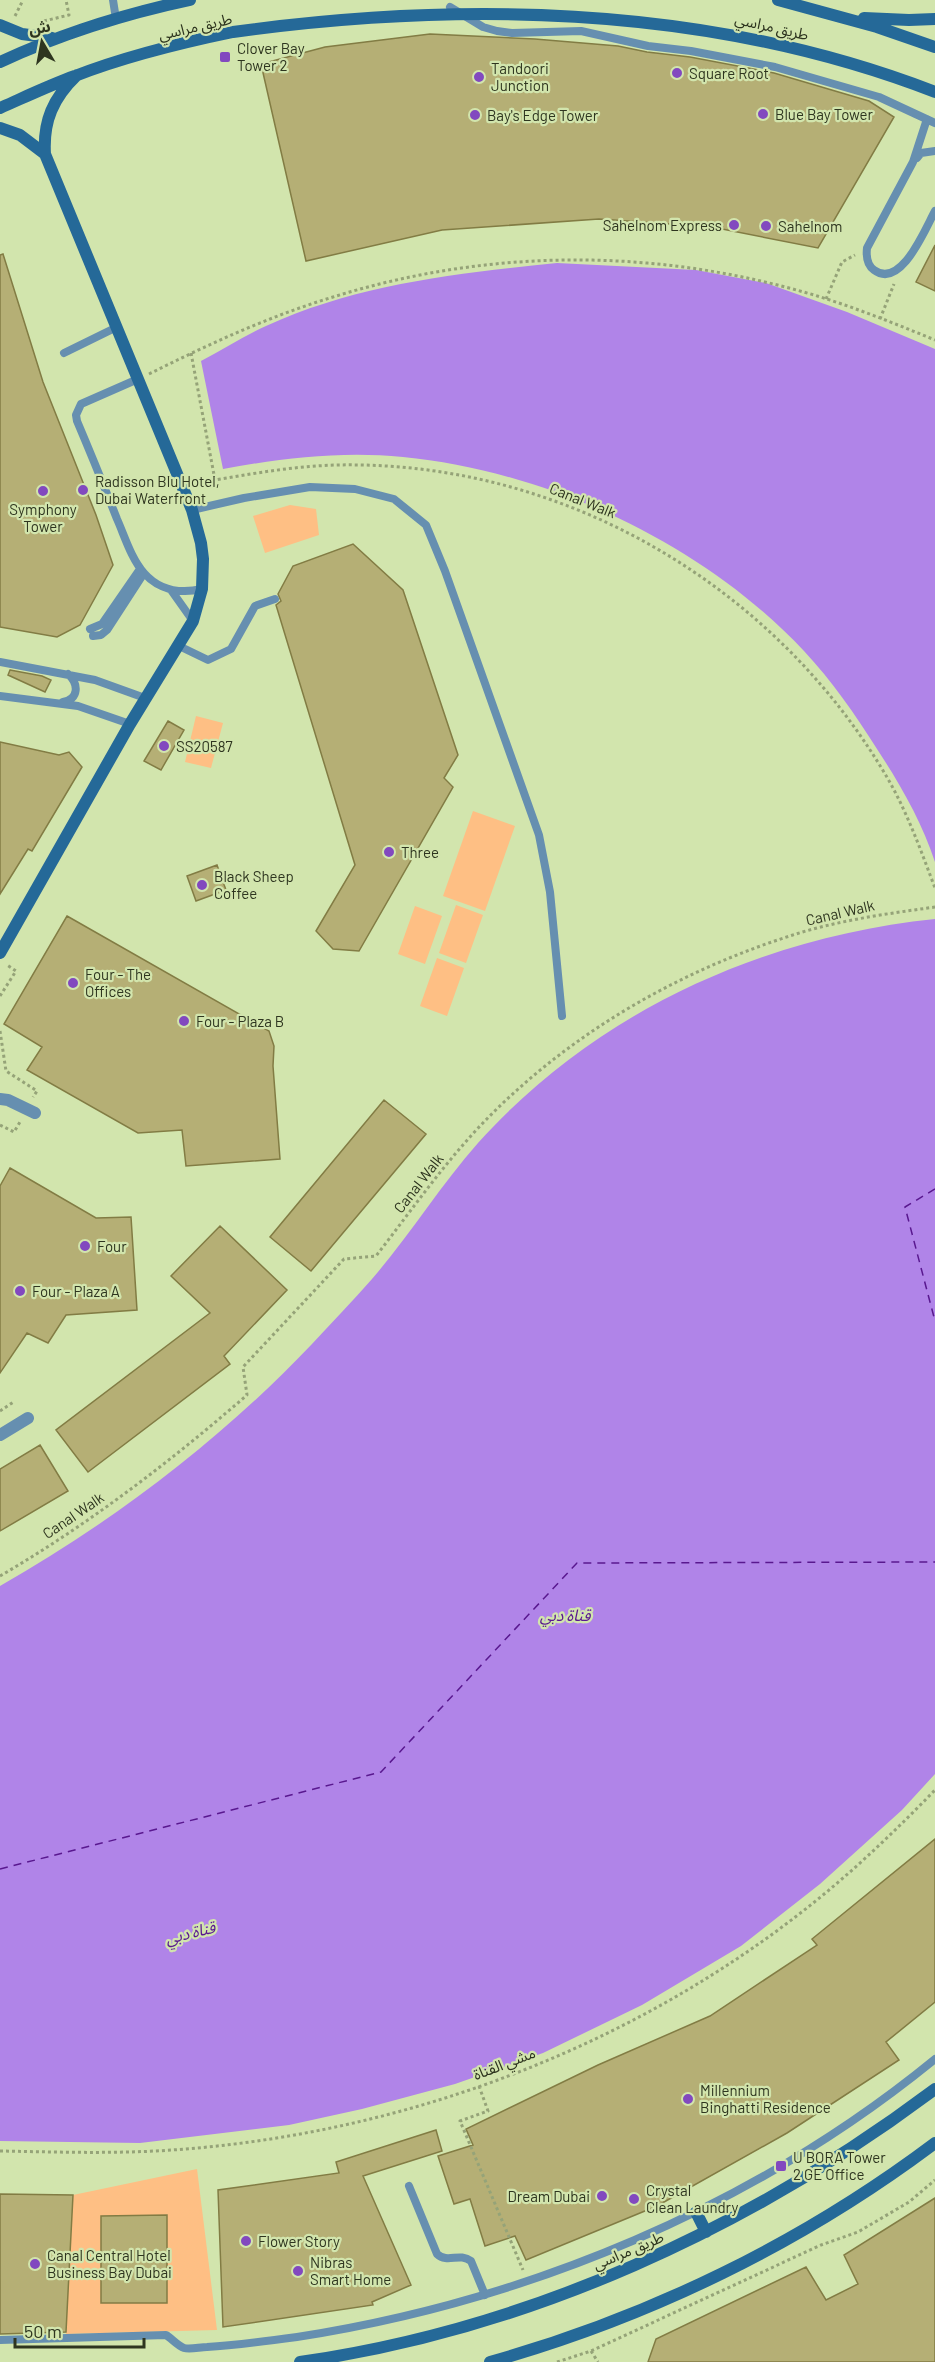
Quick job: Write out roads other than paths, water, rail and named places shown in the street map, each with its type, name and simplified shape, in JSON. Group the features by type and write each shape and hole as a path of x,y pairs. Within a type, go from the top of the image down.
{"street":[{"name":"طريق مراسي","path":"0,62 53,39 116,19 190,0"},
{"name":"طريق مراسي","path":"778,0 798,2 935,47"},
{"name":"طريق مراسي","path":"0,108 77,75 168,47 261,26 355,13 450,7 503,7 609,13 715,28 818,52 869,67 935,92"},
{"path":"841,16 909,20 935,18"},
{"path":"0,25 22,34 53,39"},
{"path":"0,953 130,724 193,621 202,589 201,543 192,510 45,154 45,132 50,110 57,97 77,75"},
{"path":"0,128 20,135 45,154"},
{"path":"3,1097 35,1113"},
{"path":"0,1435 28,1418"},
{"name":"طريق مراسي","path":"300,2362 374,2349 484,2319 592,2282 706,2232 777,2194 846,2153 935,2089"},
{"path":"490,2362 627,2316 720,2275 808,2227 865,2192 935,2143"},
{"path":"696,2212 706,2232"}],"lane":[{"path":"113,0 116,19"},
{"path":"450,7 483,27 497,31 512,33 580,32 648,46 712,54 775,67 879,97 931,121 913,162 869,243 867,261 876,272 889,274 901,269 935,211"},
{"path":"913,162 921,153 935,150"},
{"path":"64,353 117,327"},
{"path":"138,379 87,400 77,409 76,415 129,548 142,571 156,583 170,590 186,592 202,589"},
{"path":"192,510 244,498 310,487 355,489 394,499 426,525 445,571 539,835 549,892 562,1016"},
{"path":"91,632 102,624 142,571"},
{"path":"170,590 193,621"},
{"path":"179,646 208,660 231,649 255,606 276,599"},
{"path":"0,662 95,680 146,698"},
{"path":"60,702 68,701 74,696 77,688 75,680 68,674"},
{"path":"0,696 60,702 96,711 130,724"},
{"path":"0,2340 166,2335 185,2348 229,2345 343,2329 435,2309 485,2295 641,2237 750,2184 802,2154 878,2103 935,2059"},
{"path":"409,2186 437,2254 444,2259 463,2256 471,2261 485,2295"}],"water":[{"path":"557,263 696,270 766,283 847,312 935,349 935,862 917,818 894,776 852,711 824,674 804,651 764,613 720,578 671,546 620,519 567,496 513,478 458,465 380,455 335,455 223,469 201,361 266,326 336,300 372,290 445,276"},
{"name":"قناة دبي","path":"935,919 935,1774 902,1810 820,1884 741,1946 642,2005 543,2053 455,2084 362,2109 289,2125 140,2143 0,2141 0,1586 125,1506 204,1445 241,1413 312,1344 372,1279 478,1143 524,1097 575,1055 629,1019 686,989 745,963 807,943 870,928"}],"place":[{"name":"Clover Bay Tower 2","path":"225,57"},
{"name":"Square Root","path":"677,73"},
{"name":"Tandoori Junction","path":"479,77"},
{"name":"Blue Bay Tower","path":"763,114"},
{"name":"Bay's Edge Tower","path":"475,115"},
{"name":"Sahelnom Express","path":"734,225"},
{"name":"Sahelnom","path":"766,226"},
{"name":"Radisson Blu Hotel, Dubai Waterfront","path":"83,490"},
{"name":"Symphony Tower","path":"43,491"},
{"name":"SS20587","path":"164,746"},
{"name":"Three","path":"389,852"},
{"name":"Black Sheep Coffee","path":"202,885"},
{"name":"Four - The Offices","path":"73,983"},
{"name":"Four - Plaza B","path":"184,1021"},
{"name":"Four","path":"85,1246"},
{"name":"Four - Plaza A","path":"20,1291"},
{"name":"Millennium Binghatti Residence","path":"688,2099"},
{"name":"U BORA Tower 2 GE Office","path":"781,2166"},
{"name":"Dream Dubai","path":"602,2196"},
{"name":"Crystal Clean Laundry","path":"634,2199"},
{"name":"Flower Story","path":"246,2241"},
{"name":"Canal Central Hotel Business Bay Dubai","path":"35,2264"},
{"name":"Nibras Smart Home","path":"298,2271"}]}
